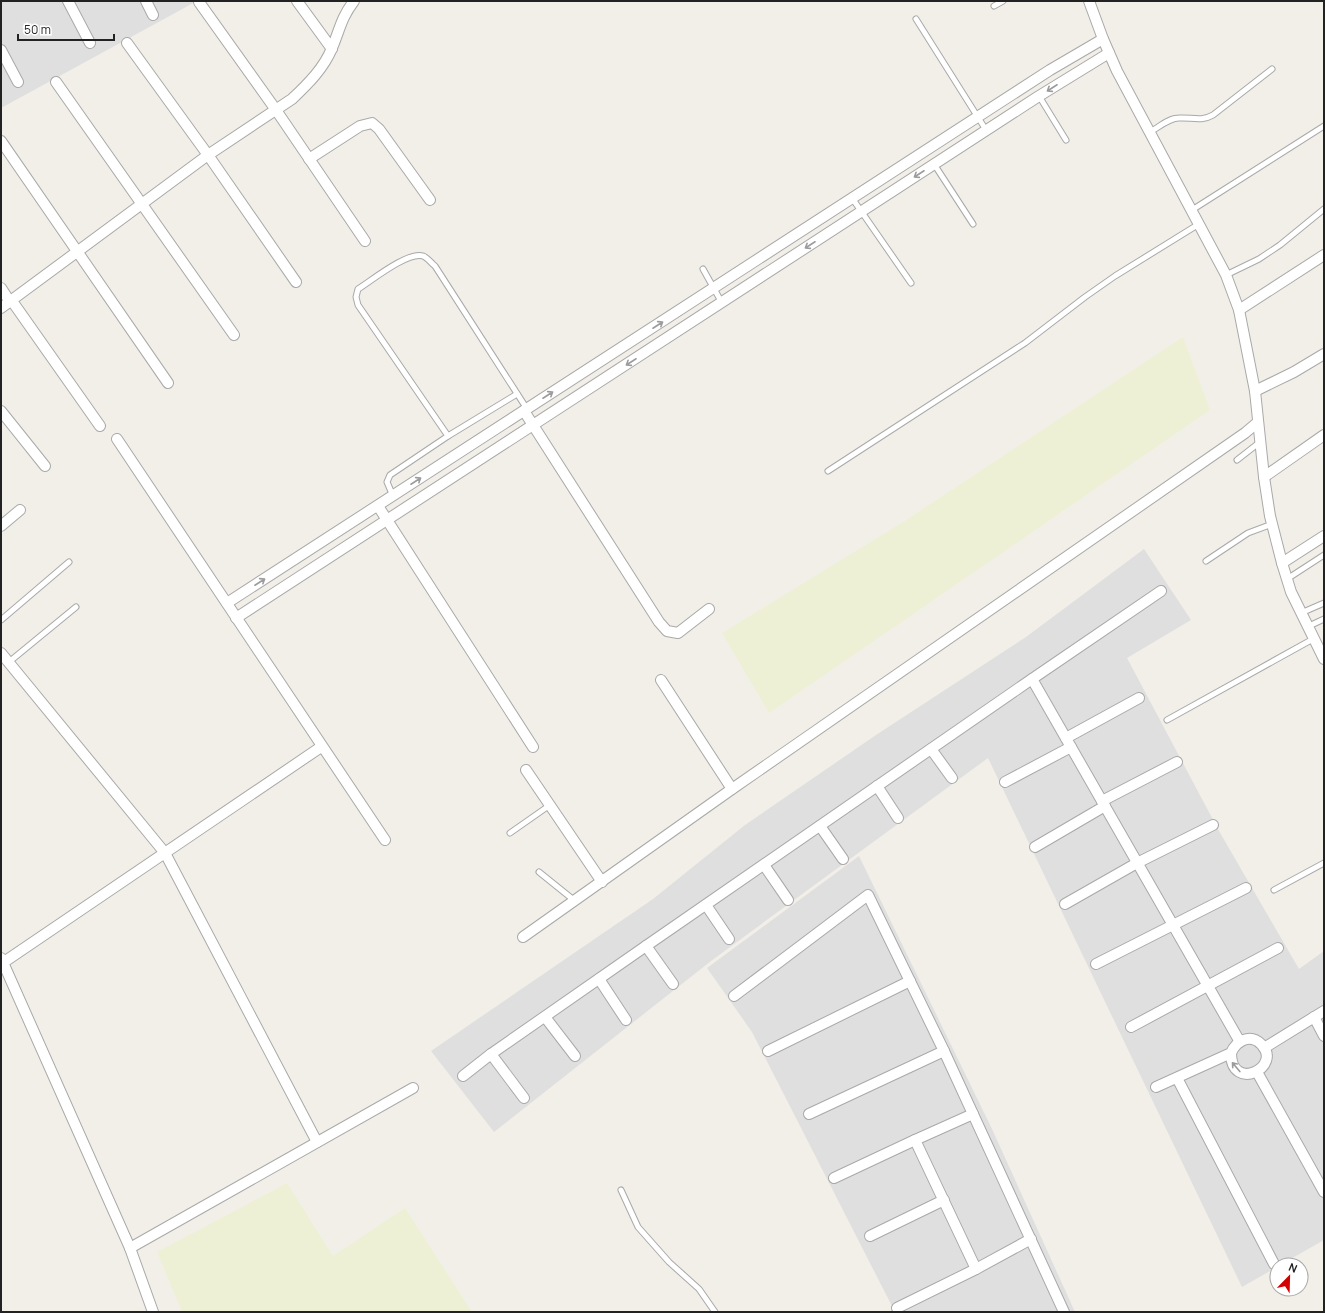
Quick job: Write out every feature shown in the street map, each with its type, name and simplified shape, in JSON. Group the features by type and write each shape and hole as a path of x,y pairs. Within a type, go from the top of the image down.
{"street":[{"path":"68,1 90,43"},
{"path":"146,1 153,15"},
{"path":"297,1 332,49"},
{"path":"1,308 208,156 276,110 304,88 324,64 332,49 346,11 354,1"},
{"path":"1090,1 1109,53 1226,275 1239,310 1255,391 1264,477 1272,524 1286,579 1307,627 1324,660"},
{"path":"199,2 276,110 365,241"},
{"path":"227,603 977,117 1057,66 1103,39"},
{"path":"127,43 296,282"},
{"path":"1,50 18,82"},
{"path":"236,618 1066,78 1109,53"},
{"path":"1057,66 1066,78"},
{"path":"56,82 234,335"},
{"path":"309,159 360,126 372,123 379,129 430,200"},
{"path":"1,141 168,383"},
{"path":"1239,310 1324,255"},
{"path":"753,262 762,276"},
{"path":"1,288 100,426"},
{"path":"642,335 651,349"},
{"path":"1255,391 1294,372 1324,354"},
{"path":"525,410 533,426 659,622 667,631 678,632 709,609"},
{"path":"1,411 45,466"},
{"path":"522,937 732,789 1226,447 1258,422"},
{"path":"1264,477 1324,435"},
{"path":"117,439 321,747 385,840"},
{"path":"378,506 533,747"},
{"path":"1,526 20,510"},
{"path":"1282,563 1324,536"},
{"path":"463,1076 491,1054 646,946 1161,591"},
{"path":"1,653 165,853 317,1142"},
{"path":"1032,679 1240,1042"},
{"path":"662,680 732,789"},
{"path":"1066,738 1139,698"},
{"path":"152,1312 130,1248 2,960 165,853 321,747"},
{"path":"1005,782 1071,747"},
{"path":"931,749 952,778"},
{"path":"1035,847 1104,804 1177,762"},
{"path":"526,770 602,882"},
{"path":"877,786 898,818"},
{"path":"1065,904 1137,863 1213,825"},
{"path":"820,826 843,859"},
{"path":"764,865 788,900"},
{"path":"1096,964 1246,888"},
{"path":"734,996 868,895 944,1050 1031,1239 1060,1311"},
{"path":"706,905 730,939"},
{"path":"646,946 673,984"},
{"path":"1131,1027 1278,948"},
{"path":"599,979 626,1020"},
{"path":"768,1051 910,981"},
{"path":"1264,1048 1324,1010"},
{"path":"545,1017 575,1056"},
{"path":"1314,1017 1324,1036"},
{"path":"1248,1039 1254,1040 1260,1043 1264,1048 1266,1053 1265,1064 1257,1072 1247,1074 1237,1070 1233,1065 1231,1053 1233,1048 1240,1042 1248,1039"},
{"path":"809,1114 944,1050"},
{"path":"1156,1087 1231,1053"},
{"path":"491,1054 524,1098"},
{"path":"1257,1072 1324,1192"},
{"path":"1177,1078 1270,1257"},
{"path":"130,1248 413,1088"},
{"path":"834,1178 973,1114"},
{"path":"915,1140 976,1268"},
{"path":"870,1236 944,1200"},
{"path":"897,1308 1031,1239"}],"lane":[{"path":"994,6 1003,1"},
{"path":"916,19 986,130"},
{"path":"1150,132 1172,119 1208,118 1272,69"},
{"path":"1039,96 1066,140"},
{"path":"1192,210 1324,126"},
{"path":"934,164 973,224"},
{"path":"852,198 911,283"},
{"path":"1226,275 1260,259 1324,210"},
{"path":"828,471 1025,343 1085,296 1115,276 1200,224"},
{"path":"448,436 358,305 356,297 358,289 406,257 417,255 424,256 435,266 517,394 525,410"},
{"path":"703,269 722,303"},
{"path":"393,496 387,482 390,475 448,436 517,394"},
{"path":"1237,460 1260,442"},
{"path":"1206,562 1248,532 1272,524"},
{"path":"1286,579 1324,555"},
{"path":"1,620 69,562"},
{"path":"1301,613 1324,603"},
{"path":"9,662 76,607"},
{"path":"1307,627 1324,619"},
{"path":"1167,720 1313,639"},
{"path":"510,833 550,805"},
{"path":"1274,890 1324,863"},
{"path":"539,872 575,901"},
{"path":"621,1190 638,1227 669,1262 698,1289 715,1312"}],"shaded area":[{"path":"1,1 197,1 1,108"},
{"path":"1144,549 1191,620 1127,658 1219,831 1299,969 1324,951 1324,1240 1294,1257 1269,1257 1269,1272 1242,1287 988,758 711,961 494,1132 431,1051 653,899 745,825 876,735 1026,637"},
{"path":"859,856 992,1129 1075,1312 895,1312 752,1032 707,968"}],"green space":[{"path":"1183,337 1210,410 769,713 722,633 903,522"},
{"path":"287,1183 333,1256 405,1208 472,1312 182,1312 157,1252"}]}
